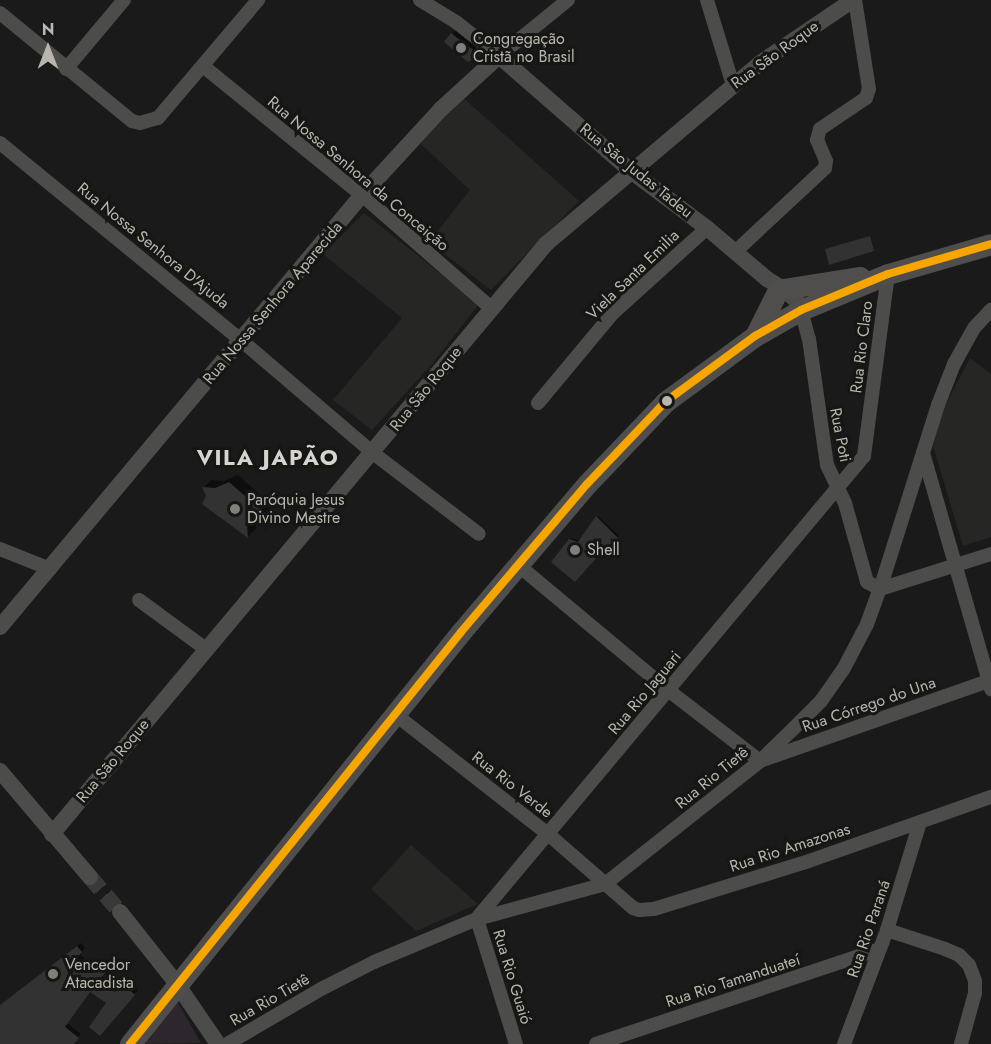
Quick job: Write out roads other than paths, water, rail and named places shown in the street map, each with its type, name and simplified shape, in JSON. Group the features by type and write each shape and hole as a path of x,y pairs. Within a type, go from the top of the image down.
{"main road":[{"path":"130,1044 518,565 587,484 665,402 755,336 794,314 888,274 991,244"},
{"path":"755,336 775,287 888,274"}],"street":[{"path":"66,69 124,0"},
{"path":"0,13 132,121 148,122 158,118 258,0"},
{"path":"420,0 456,22 499,56"},
{"name":"Rua Nossa Senhora Aparecida","path":"0,627 362,195 441,108 499,56 568,0"},
{"path":"737,253 825,168 826,161 817,140 820,129 866,98 869,89 854,0"},
{"name":"Rua São Roque","path":"52,834 546,244 760,63 854,0"},
{"path":"710,2 733,85"},
{"name":"Rua São Judas Tadeu","path":"499,56 631,171 707,228 775,287 796,300 794,314"},
{"name":"Rua Nossa Senhora da Conceição","path":"203,66 362,195 491,308"},
{"name":"Rua Nossa Senhora D'Ajuda","path":"0,143 242,341 373,453 479,534"},
{"name":"Viela Santa Emilia","path":"538,403 619,307 707,228"},
{"name":"Rua Rio Claro","path":"838,487 864,456 888,274"},
{"name":"Rua Rio Tietê","path":"227,1044 274,1015 374,962 477,919 605,884 760,761 821,701 843,670 867,624 880,590 938,405 963,345 991,310"},
{"name":"Rua Poti","path":"794,314 809,339 827,465 849,515 863,575 867,582 880,590"},
{"path":"923,453 990,685"},
{"name":"Rua Rio Jaguari","path":"477,919 838,487"},
{"path":"0,549 50,569"},
{"path":"880,590 991,554"},
{"path":"518,565 668,690 760,761"},
{"path":"139,600 207,650"},
{"name":"Rua Córrego do Una","path":"760,761 990,685"},
{"name":"Rua Rio Verde","path":"396,715 548,834 605,884"},
{"path":"0,771 90,877"},
{"name":"Rua Rio Amazonas","path":"605,884 633,908 654,909 920,822 991,796"},
{"name":"Rua Rio Paraná","path":"844,1044 887,930 920,822"},
{"path":"120,912 177,984 218,1044"},
{"name":"Rua Rio Guaió","path":"477,919 516,1044"},
{"path":"887,930 945,949 959,955 969,965 975,981 975,993 961,1044"},
{"name":"Rua Rio Tamanduateí","path":"596,1044 636,1038 880,949"}],"tunnel":[{"path":"90,877 120,912"}],"place":[{"name":"Congregação Cristã no Brasil","path":"461,48"},
{"name":"Paróquia Jesus Divino Mestre","path":"235,509"},
{"name":"Shell","path":"575,550"},
{"name":"Vencedor Atacadista","path":"53,974"}],"district":[{"name":"VILA JAPÃO","path":"268,458"}]}
